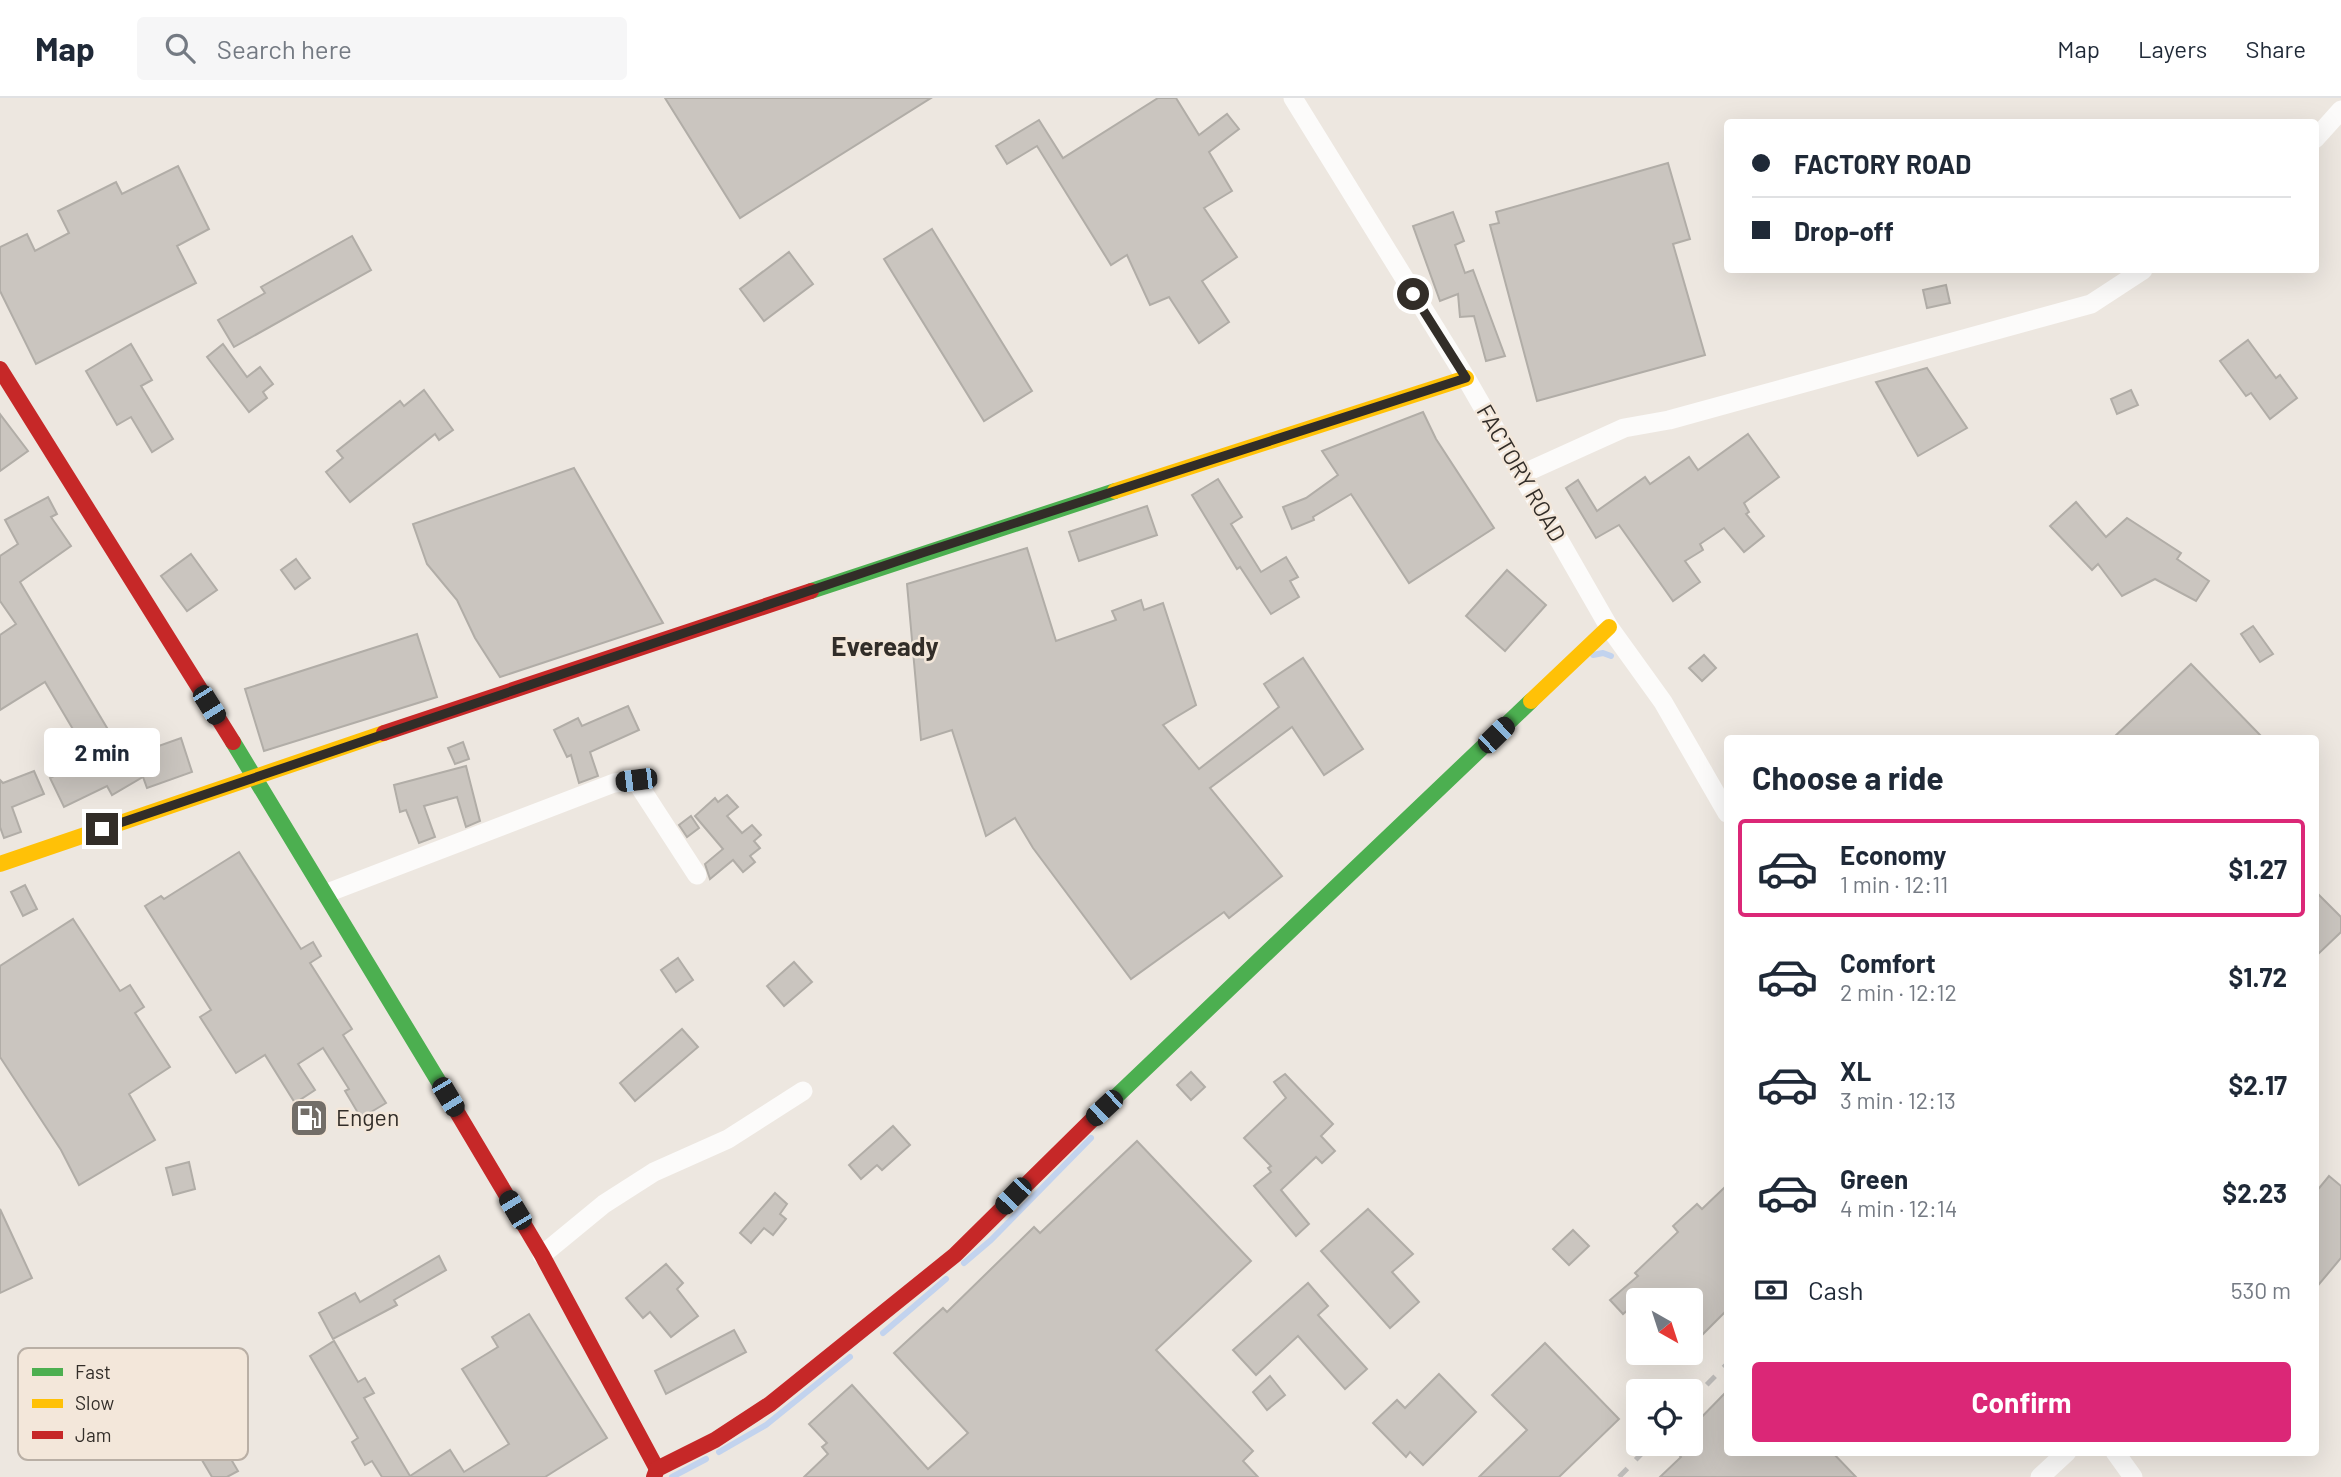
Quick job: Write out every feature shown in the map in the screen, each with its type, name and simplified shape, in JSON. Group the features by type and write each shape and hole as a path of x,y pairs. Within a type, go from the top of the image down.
{"street":[{"name":"FACTORY ROAD","path":"1293,98 1466,378 1609,627 1662,702 1724,808"},
{"path":"2319,135 2341,110"},
{"path":"1522,474 1624,428 1669,420 2091,304 2138,273"},
{"path":"1,372 327,893 542,1255 655,1473 715,1440 770,1404 955,1255 1051,1158 1609,627"},
{"path":"0,864 254,776 922,553 1466,378"},
{"path":"327,893 604,787 636,780 697,875"},
{"path":"542,1255 604,1204 654,1172 728,1139 803,1091"},
{"path":"2040,1477 2063,1456"},
{"path":"2118,1456 2133,1477"}],"building":[{"path":"665,98 931,98 740,218"},
{"path":"1158,98 1176,98 1199,135 1227,114 1239,129 1209,152 1232,191 1204,208 1237,257 1202,281 1229,322 1199,343 1169,297 1150,305 1127,255 1111,265 1037,146 1007,164 996,146 1039,120 1063,158"},
{"path":"1668,163 1690,239 1673,244 1705,355 1537,401 1490,225 1499,223 1496,212"},
{"path":"178,166 209,229 177,246 196,283 36,364 0,291 0,247 27,234 35,251 69,233 58,211 116,182 122,194"},
{"path":"1453,212 1464,241 1455,245 1465,273 1473,270 1505,356 1486,361 1474,316 1460,317 1458,294 1440,301 1413,226"},
{"path":"932,229 1032,391 984,421 884,259"},
{"path":"352,236 371,270 234,347 218,320 265,293 261,287"},
{"path":"789,252 813,284 764,321 740,289"},
{"path":"1946,285 1950,303 1927,308 1923,290"},
{"path":"2248,340 2276,378 2280,375 2297,398 2270,419 2251,393 2246,396 2220,361"},
{"path":"131,344 152,380 141,386 173,439 152,452 131,417 117,425 86,371"},
{"path":"223,344 247,377 260,367 273,384 263,392 267,398 249,412 207,357"},
{"path":"1927,368 1967,428 1918,456 1876,382"},
{"path":"424,390 453,430 439,440 435,434 350,502 326,472 343,458 337,451 400,401 404,406"},
{"path":"2131,390 2138,405 2117,414 2111,399"},
{"path":"1423,412 1436,439 1494,528 1409,583 1351,494 1313,517 1314,520 1292,529 1283,507 1306,498 1338,475 1322,451"},
{"path":"0,414 28,451 0,471"},
{"path":"1748,434 1779,477 1744,503 1749,512 1746,514 1764,536 1744,552 1724,528 1700,544 1703,550 1685,561 1700,582 1673,601 1619,525 1596,538 1566,488 1578,480 1597,511 1645,477 1650,484 1689,457 1698,470"},
{"path":"574,468 663,623 500,677 475,638 457,600 427,564 413,524"},
{"path":"1218,479 1242,517 1231,524 1261,572 1286,557 1298,577 1290,581 1299,597 1271,614 1240,567 1237,569 1192,495"},
{"path":"48,497 57,514 51,517 71,546 20,582 125,758 181,738 192,772 147,788 143,777 112,795 107,786 64,807 50,778 90,758 45,682 0,710 0,635 16,624 0,601 0,556 18,544 5,520"},
{"path":"2076,502 2106,537 2127,518 2181,553 2177,559 2209,581 2196,601 2155,579 2122,596 2098,564 2092,570 2050,526"},
{"path":"1147,506 1157,535 1079,561 1069,532"},
{"path":"1027,548 1056,641 1116,620 1112,611 1141,600 1144,610 1163,603 1196,705 1163,725 1199,769 1279,707 1264,684 1303,658 1363,749 1324,775 1292,727 1210,788 1282,876 1229,918 1224,912 1131,979 1033,848 1015,818 986,836 952,730 921,740 907,584"},
{"path":"191,554 217,590 187,611 161,576"},
{"path":"296,559 310,578 295,589 281,570"},
{"path":"1507,570 1546,605 1505,651 1466,616"},
{"path":"2253,626 2273,654 2260,662 2241,634"},
{"path":"417,634 437,697 264,751 245,689"},
{"path":"1704,655 1716,668 1702,681 1689,668"},
{"path":"2191,664 2260,735 2116,735"},
{"path":"628,706 639,730 590,752 598,776 579,783 571,755 567,757 554,730 578,718 582,726"},
{"path":"463,742 469,759 455,764 448,748"},
{"path":"466,766 480,821 466,827 457,797 424,806 435,837 419,843 406,810 400,812 394,785"},
{"path":"34,771 44,794 12,807 21,832 4,838 0,827 0,780 3,783"},
{"path":"727,795 738,807 727,816 742,833 752,825 761,835 754,841 760,848 750,856 755,862 743,872 733,860 710,879 705,864 723,849 695,816 715,798 718,802"},
{"path":"691,816 699,828 687,837 679,825"},
{"path":"239,852 301,949 313,942 321,956 310,963 352,1029 343,1035 386,1103 361,1118 345,1091 349,1089 323,1048 298,1064 315,1090 295,1103 265,1055 236,1073 200,1017 211,1010 145,906 161,896 164,899"},
{"path":"25,885 37,909 23,916 11,892"},
{"path":"2319,895 2341,917 2341,932 2319,953"},
{"path":"73,919 120,991 130,985 144,1007 135,1013 170,1067 129,1094 155,1140 79,1185 61,1150 0,1057 0,966"},
{"path":"678,958 693,980 676,992 661,970"},
{"path":"794,962 812,982 784,1006 767,986"},
{"path":"682,1029 698,1047 635,1101 620,1083"},
{"path":"1191,1072 1205,1087 1191,1100 1177,1085"},
{"path":"1285,1074 1333,1124 1321,1136 1335,1151 1322,1163 1316,1157 1281,1190 1309,1224 1296,1236 1254,1186 1271,1172 1268,1168 1271,1166 1244,1138 1286,1098 1274,1082"},
{"path":"893,1126 910,1145 882,1170 877,1165 861,1179 849,1165"},
{"path":"1137,1141 1251,1261 1156,1350 1253,1451 1243,1461 1258,1477 804,1477 828,1454 822,1447 827,1443 809,1424 852,1385 928,1469 968,1433 894,1353 943,1308 947,1312 1034,1227 1040,1233"},
{"path":"189,1162 195,1189 173,1195 166,1168"},
{"path":"2329,1176 2341,1186 2341,1258 2319,1284 2319,1188"},
{"path":"1724,1188 1724,1313 1703,1334 1703,1288 1626,1288 1626,1311 1623,1314 1610,1300 1638,1276 1635,1273 1678,1232 1673,1226 1697,1204 1702,1209"},
{"path":"775,1193 787,1204 780,1214 786,1219 773,1235 764,1228 751,1243 740,1233"},
{"path":"0,1209 32,1278 0,1293"},
{"path":"1368,1209 1413,1254 1392,1272 1419,1302 1390,1328 1321,1251"},
{"path":"1573,1230 1589,1246 1569,1265 1553,1249"},
{"path":"439,1256 446,1270 394,1300 397,1305 333,1339 319,1313 355,1293 360,1302"},
{"path":"666,1264 683,1283 677,1289 698,1316 671,1337 650,1312 643,1318 626,1298"},
{"path":"1308,1283 1328,1306 1318,1315 1367,1369 1345,1389 1298,1336 1256,1375 1233,1350"},
{"path":"529,1314 607,1438 545,1477 382,1477 372,1461 365,1465 352,1442 358,1438 310,1356 334,1341 358,1382 365,1378 374,1393 364,1398 410,1476 450,1450 464,1472 509,1444 462,1369 498,1347 492,1337"},
{"path":"734,1330 746,1352 666,1394 655,1371"},
{"path":"1545,1343 1619,1419 1559,1477 1479,1477 1527,1430 1492,1395"},
{"path":"1439,1374 1476,1412 1423,1465 1410,1452 1406,1457 1373,1423 1397,1400 1405,1408"},
{"path":"1270,1376 1285,1395 1267,1410 1253,1392"},
{"path":"1724,1394 1724,1456 1836,1456 1856,1477 1660,1477 1681,1457 1703,1456 1703,1416"},
{"path":"202,1460 232,1460 238,1471 227,1477 212,1477"}],"waterway":[{"path":"1593,655 1603,653 1611,656"},
{"path":"964,1263 991,1240 1091,1138"},
{"path":"883,1333 946,1279"},
{"path":"719,1452 766,1425 850,1357"},
{"path":"672,1477 706,1459"}],"railway":[{"path":"1703,1389 1724,1367"},
{"path":"1619,1477 1639,1456"}],"traffic: fast":[{"path":"811,591 1115,491"},
{"path":"1102,1110 1531,701"},
{"path":"233,742 445,1092"}],"traffic: slow":[{"path":"1115,491 1466,378"},
{"path":"1531,701 1609,627"},
{"path":"0,864 384,733"}],"traffic: jam":[{"path":"0,369 233,742"},
{"path":"384,733 811,591"},
{"path":"445,1092 542,1255 657,1469"},
{"path":"654,1477 657,1469 715,1440 770,1404 955,1255 1102,1110"}],"place":[{"name":"Engen","path":"309,1118"}],"district":[{"name":"Eveready","path":"885,647"}],"route":[{"path":"102,829 922,553 1466,378 1413,294"}]}
